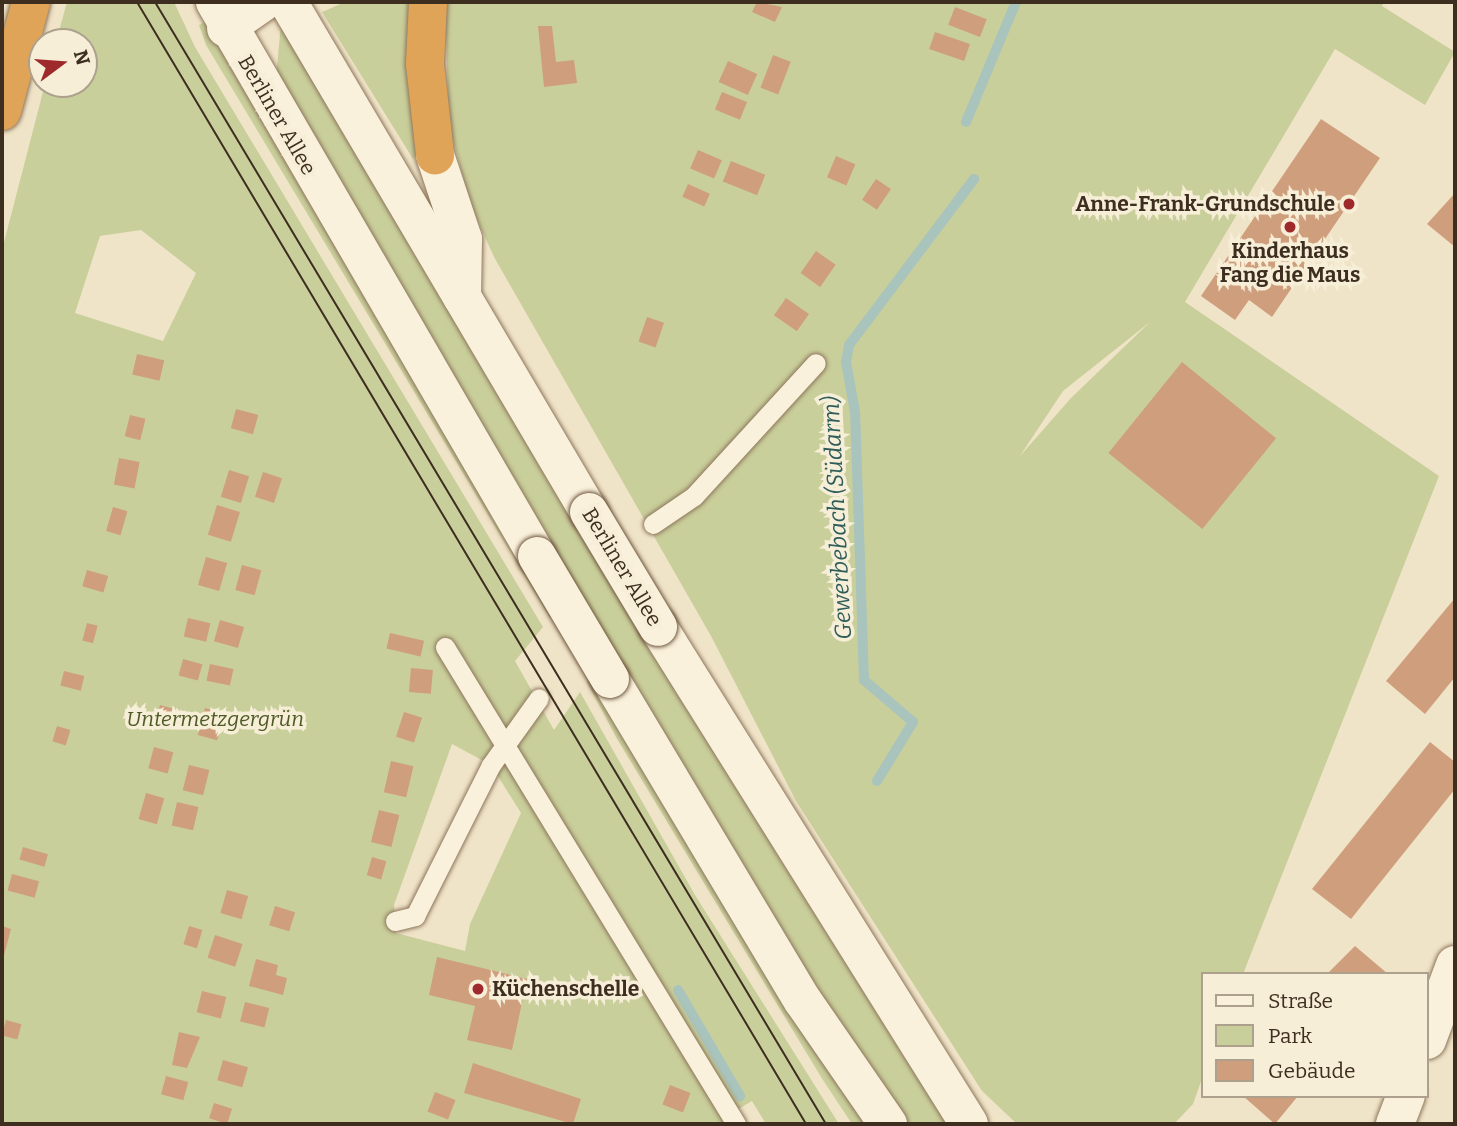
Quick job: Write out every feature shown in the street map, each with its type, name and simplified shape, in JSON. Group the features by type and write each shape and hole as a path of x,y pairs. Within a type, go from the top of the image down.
{"highway":[{"path":"2,111 31,2"},
{"path":"428,2 425,64 435,155"}],"main road":[{"path":"221,15 263,2"},
{"name":"Berliner Allee","path":"288,2 658,627 969,1124"},
{"name":"Berliner Allee","path":"221,15 537,556 803,1001 888,1124"},
{"path":"435,155 463,239 462,297"},
{"path":"1429,1035 1455,965"},
{"path":"1395,1124 1405,1098"}],"lane":[{"path":"653,524 694,496 816,363"},
{"path":"445,647 733,1119"},
{"path":"395,921 415,916 506,743 539,698"}],"green space":[{"name":"Untermetzgergrün","path":"67,2 174,2 195,47 543,627 515,661 554,730 580,692 695,895 839,1124 766,1124 752,1101 722,1119 724,1124 2,1124 2,250 41,98 98,98 98,28 60,28","holes":["141,230 196,273 163,341 75,313 100,236","452,744 491,765 521,813 470,924 465,951 396,933 394,905"]},
{"path":"345,2 410,2 406,67 420,148 413,159 322,12"},
{"path":"445,2 1384,2 1382,6 1455,52 1425,105 1335,49 1185,302 1439,476 1244,972 1202,972 1202,1079 1193,1104 1174,1124 1017,1124 982,1091 796,801 711,636 494,257 471,206 449,125","holes":["1150,322 1071,398 1020,456 1063,391"]},
{"path":"205,22 554,613 550,618 206,45 199,25"},
{"path":"281,24 949,1124 907,1124 785,939 276,77"},
{"path":"591,675 865,1124 852,1124 821,1077 616,737 587,682"}],"building":[{"path":"757,2 782,7 775,22 752,12"},
{"path":"955,7 987,19 980,37 948,25"},
{"path":"538,26 552,26 556,62 574,60 577,83 544,87"},
{"path":"935,32 970,44 964,61 929,49"},
{"path":"773,55 791,62 778,94 760,88"},
{"path":"728,61 757,74 748,95 719,82"},
{"path":"722,92 747,102 740,120 715,110"},
{"name":"Kinderhaus Fang die Maus","path":"1321,119 1380,158 1272,317 1249,300 1235,320 1201,296"},
{"path":"698,150 722,160 714,179 690,168"},
{"path":"836,156 855,164 846,185 827,177"},
{"path":"731,161 765,175 757,195 723,181"},
{"path":"876,179 891,189 877,210 862,200"},
{"path":"688,184 710,194 704,207 682,197"},
{"path":"1455,193 1455,247 1427,224"},
{"path":"816,251 836,265 820,287 801,273"},
{"path":"786,298 809,314 797,331 774,315"},
{"path":"647,317 664,323 656,347 639,342"},
{"path":"137,354 164,360 160,381 132,374"},
{"path":"1182,362 1276,438 1202,529 1108,453"},
{"path":"236,409 258,415 253,434 231,428"},
{"path":"130,415 146,419 140,440 125,436"},
{"path":"119,458 140,462 134,489 114,485"},
{"path":"229,470 249,476 241,503 221,497"},
{"path":"263,472 282,478 274,503 255,497"},
{"path":"217,505 240,512 231,542 208,535"},
{"path":"113,507 127,511 121,535 106,531"},
{"path":"206,557 227,563 219,591 198,585"},
{"path":"242,565 261,570 255,595 235,590"},
{"path":"87,570 108,576 103,592 82,586"},
{"path":"1455,598 1455,677 1425,714 1386,681"},
{"path":"188,618 210,623 206,642 184,637"},
{"path":"220,620 244,627 238,648 214,641"},
{"path":"87,623 98,626 93,643 82,640"},
{"path":"390,633 424,641 421,656 386,649"},
{"path":"183,659 202,664 198,681 179,675"},
{"path":"210,664 233,669 230,686 206,681"},
{"path":"411,668 433,670 431,694 409,692"},
{"path":"64,671 84,676 81,691 60,686"},
{"path":"160,705 175,709 172,724 156,719"},
{"path":"205,708 224,713 217,740 198,735"},
{"path":"404,712 422,718 414,743 396,737"},
{"path":"57,726 70,730 66,745 52,741"},
{"path":"1430,742 1455,762 1455,789 1351,919 1312,889"},
{"path":"154,747 173,752 168,773 148,768"},
{"path":"391,761 413,766 406,797 384,792"},
{"path":"189,765 209,770 203,795 183,790"},
{"path":"146,793 164,798 157,824 139,819"},
{"path":"177,802 198,807 193,830 172,825"},
{"path":"379,810 399,815 391,847 371,842"},
{"path":"23,847 48,854 44,867 19,859"},
{"path":"372,857 386,861 381,879 367,875"},
{"path":"12,874 39,881 35,898 8,890"},
{"path":"227,890 248,896 242,919 220,913"},
{"path":"275,906 295,912 289,931 269,925"},
{"path":"2,926 11,929 3,959 2,959"},
{"path":"189,926 202,930 197,948 183,944"},
{"path":"215,935 243,944 235,967 208,958"},
{"path":"1355,946 1386,972 1329,972"},
{"path":"437,957 527,979 512,1050 467,1040 475,1006 429,995"},
{"path":"256,959 278,965 276,975 287,978 283,995 249,986"},
{"path":"202,991 226,997 221,1018 197,1012"},
{"path":"245,1002 269,1008 264,1027 240,1021"},
{"path":"6,1020 21,1024 17,1040 2,1035"},
{"path":"179,1032 200,1037 187,1068 172,1065"},
{"path":"223,1060 248,1067 242,1087 217,1080"},
{"path":"473,1063 581,1099 573,1124 464,1093"},
{"path":"166,1076 188,1082 183,1100 161,1094"},
{"path":"670,1085 691,1093 683,1112 662,1105"},
{"path":"435,1092 456,1100 448,1119 427,1112"},
{"path":"1245,1098 1296,1098 1275,1124"},
{"path":"214,1103 232,1109 227,1124 209,1118"}],"waterway":[{"name":"Gewerbebach (Südarm)","path":"966,122 1016,2"},
{"name":"Gewerbebach (Südarm)","path":"877,781 913,722 864,680 855,412 846,362 849,345 974,179"},
{"name":"Gewerbebach (Südarm)","path":"678,990 740,1096"}],"tram line":[{"path":"137,2 806,1124"},
{"path":"155,2 826,1124"}],"place":[{"name":"Anne-Frank-Grundschule","path":"1349,204"},
{"name":"Kinderhaus Fang die Maus","path":"1290,227"},
{"name":"Küchenschelle","path":"478,989"}]}
